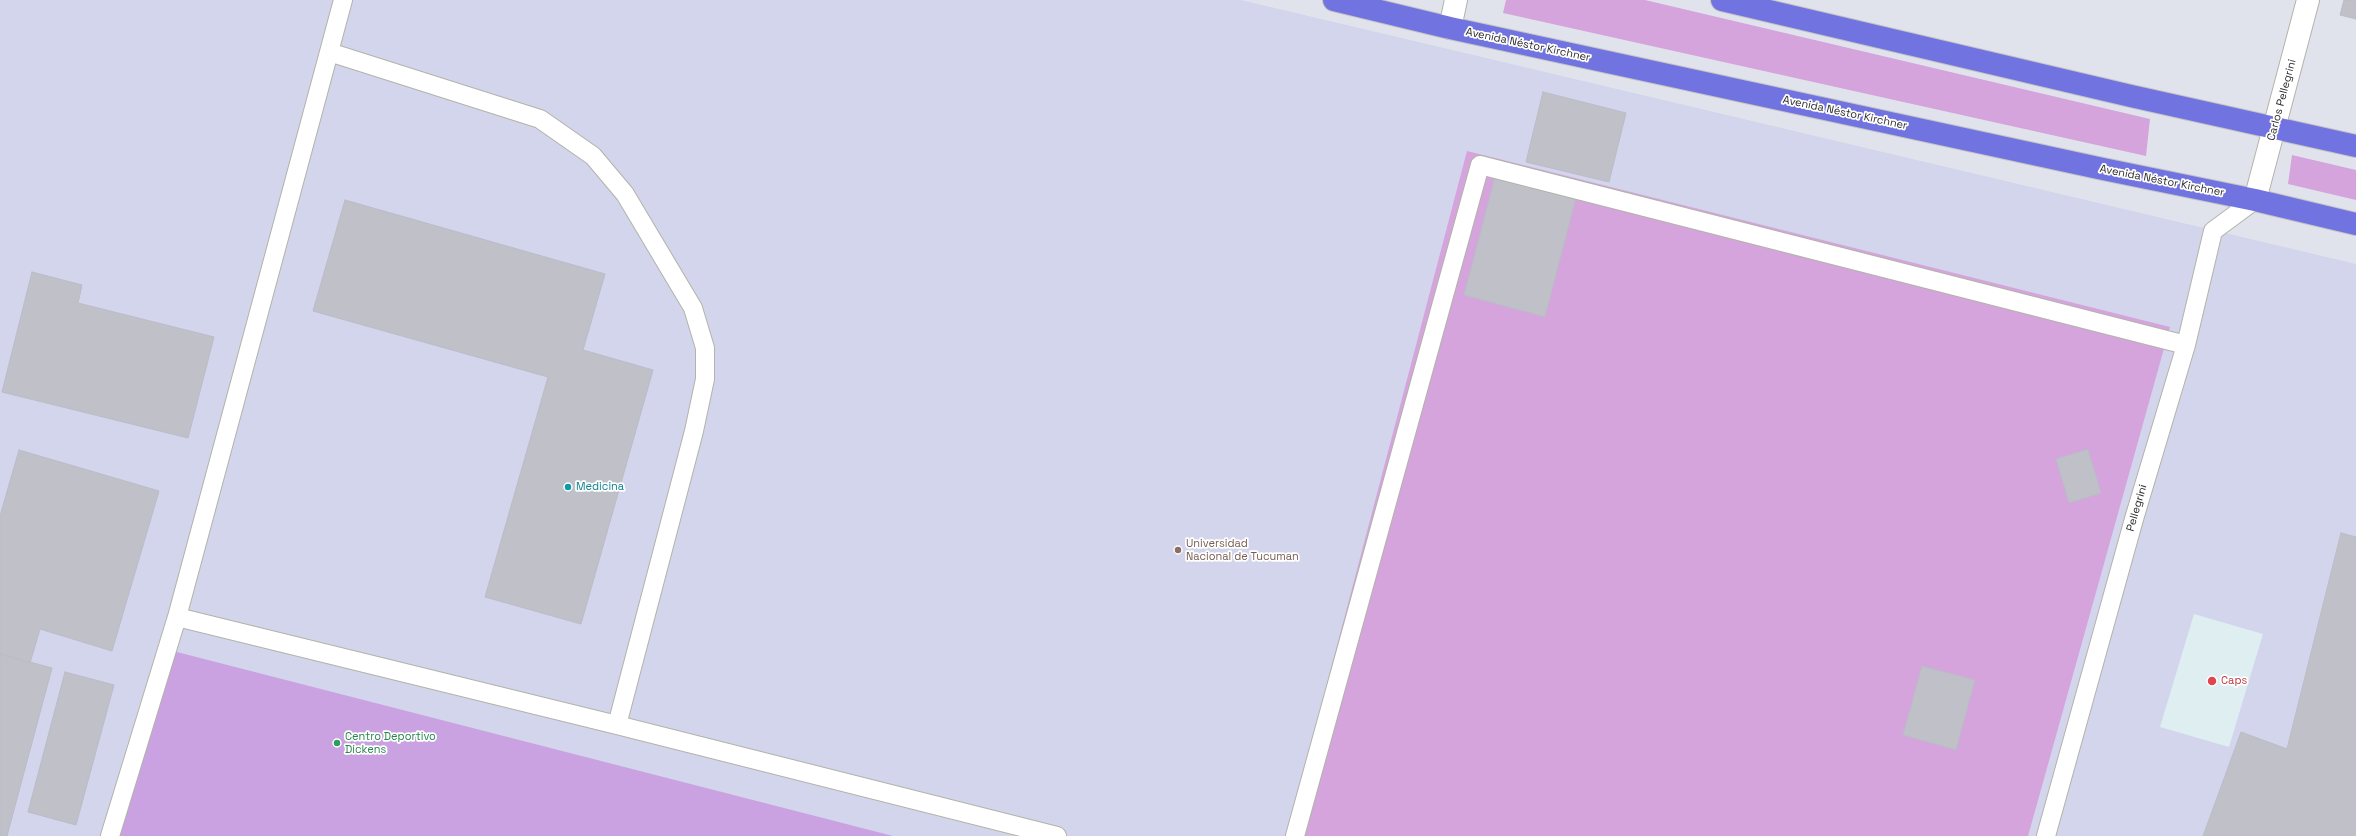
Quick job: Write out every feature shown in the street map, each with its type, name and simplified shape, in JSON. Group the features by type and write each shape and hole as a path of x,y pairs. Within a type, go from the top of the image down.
{"main road":[{"name":"Avenida Néstor Kirchner","path":"1334,0 1450,28 2103,169 2255,200 2356,224"},
{"path":"1722,0 2131,96 2356,146"}],"street":[{"path":"1450,28 1456,0"},
{"name":"Carlos Pellegrini","path":"2255,200 2276,127 2308,0"}],"lane":[{"path":"110,836 177,618 343,0"},
{"path":"329,52 540,120 592,156 626,194 693,308 705,348 705,380 694,432 617,725"},
{"path":"1295,836 1480,165 2186,345"},
{"name":"Pellegrini","path":"2046,836 2134,519 2186,345 2213,231 2255,200"},
{"path":"177,618 617,725 1057,836"}],"shaded area":[{"name":"Universidad Nacional de Tucuman","path":"0,0 1241,0 2356,264 2356,836 0,836"},
{"path":"1506,0 1645,0 2150,119 2146,156 1503,13"},
{"path":"1467,151 2170,327 2028,836 1287,836"},
{"path":"2292,155 2356,170 2356,200 2288,184"},
{"name":"Caps","path":"2194,614 2263,634 2229,747 2160,727"},
{"name":"Centro Deportivo Dickens","path":"169,650 893,836 117,836"}],"building":[{"path":"2344,0 2356,0 2356,19 2340,15"},
{"path":"1543,92 1626,113 1609,182 1526,162"},
{"path":"1496,173 1577,194 1545,317 1464,295"},
{"name":"Medicina","path":"345,200 605,274 583,350 653,370 581,624 485,597 548,377 313,311"},
{"path":"32,272 82,285 78,303 214,337 188,438 2,392"},
{"path":"2088,449 2101,493 2069,503 2056,459"},
{"path":"19,450 159,491 112,651 40,629 30,663 0,654 0,516"},
{"path":"2341,533 2356,537 2356,836 2203,836 2241,732 2287,749"},
{"path":"0,654 52,668 7,836 0,836"},
{"path":"1922,666 1975,680 1956,750 1903,735"},
{"path":"65,672 114,685 76,825 28,812"}],"place":[{"name":"Medicina","path":"568,487"},
{"name":"Universidad Nacional de Tucuman","path":"1178,550"},
{"name":"Caps","path":"2212,681"},
{"name":"Centro Deportivo Dickens","path":"337,743"}]}
